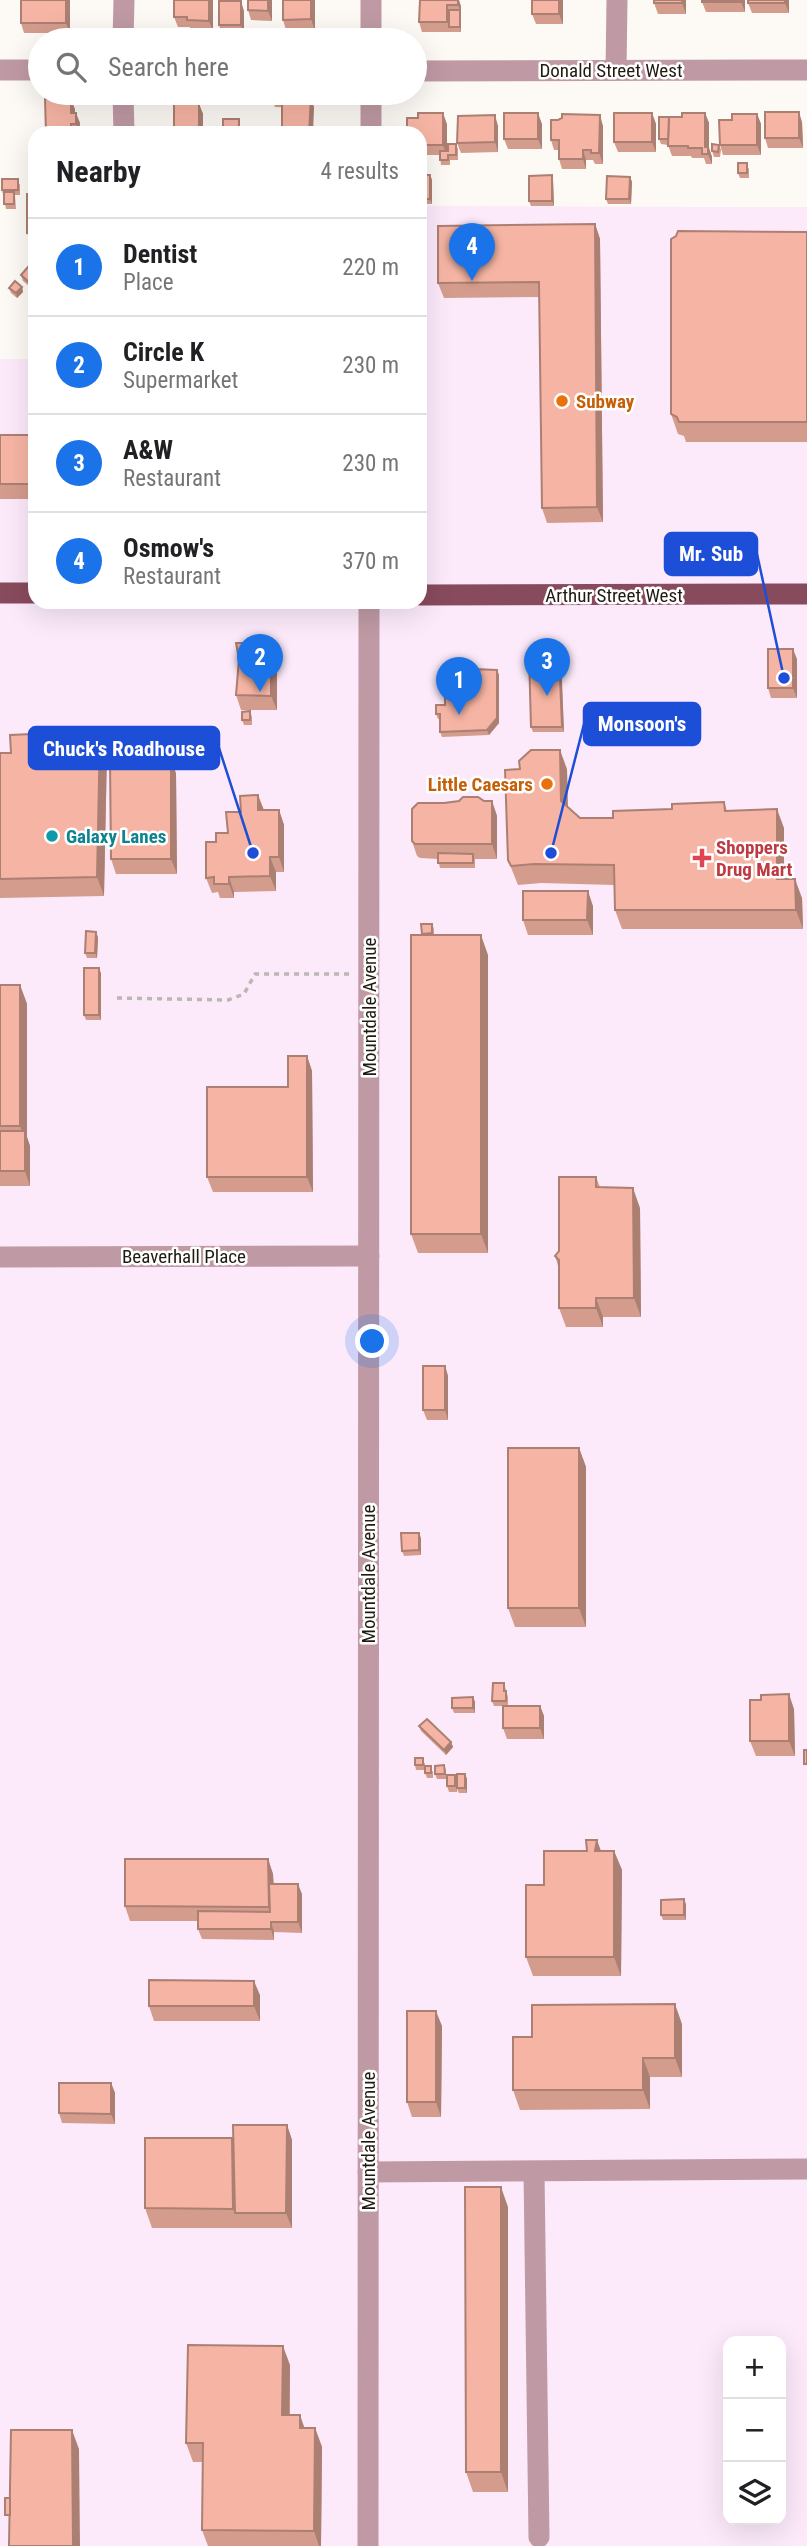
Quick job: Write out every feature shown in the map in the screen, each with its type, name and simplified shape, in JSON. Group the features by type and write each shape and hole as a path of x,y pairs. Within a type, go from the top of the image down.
{"main road":[{"path":"0,593 28,593"},
{"name":"Arthur Street West","path":"427,595 807,594"}],"street":[{"path":"123,28 124,0"},
{"path":"371,0 371,28"},
{"path":"616,70 617,0"},
{"path":"0,70 28,70"},
{"name":"Donald Street West","path":"427,71 807,70"},
{"path":"123,105 124,126"},
{"path":"371,105 371,126"},
{"name":"Mountdale Avenue","path":"368,2546 369,609"},
{"name":"Beaverhall Place","path":"0,1257 369,1256"},
{"path":"368,2172 807,2169"},
{"path":"534,2172 539,2537"}],"path":[{"path":"117,999 228,1000 244,994 256,974 369,975"}],"shaded area":[{"path":"427,206 807,207 807,2546 0,2546 0,359 28,359 28,609 427,609"}],"building":[{"path":"21,0 66,0 66,23 21,23"},
{"path":"174,0 209,0 209,21 174,17"},
{"path":"248,0 268,0 268,11 248,10"},
{"path":"283,0 311,0 311,19 283,20"},
{"path":"420,0 458,0 458,5 447,5 447,22 419,22"},
{"path":"532,0 559,0 559,14 532,14"},
{"path":"654,0 682,0 682,3 654,3"},
{"path":"741,0 741,2 702,2"},
{"path":"748,0 785,0 785,3 748,3"},
{"path":"219,1 241,1 241,25 219,25"},
{"path":"449,10 460,10 460,27 449,27"},
{"path":"45,105 71,105 71,113 76,113 76,124 46,126"},
{"path":"174,105 199,105 199,126 174,126"},
{"path":"282,105 311,105 309,126 282,126"},
{"path":"765,112 799,112 799,138 765,138"},
{"path":"418,113 443,113 443,145 427,145 427,126 407,126 407,118 418,118"},
{"path":"504,113 538,113 538,139 504,139"},
{"path":"614,113 652,113 652,142 614,142"},
{"path":"682,113 705,113 705,147 708,147 708,154 702,154 702,148 668,146 669,117 682,117"},
{"path":"562,114 600,115 599,153 583,150 583,159 559,159 559,140 551,140 551,120 562,118"},
{"path":"732,114 757,114 757,145 720,145 719,120 732,120"},
{"path":"495,115 495,142 457,143 458,116"},
{"path":"659,117 669,117 668,139 659,139"},
{"path":"223,119 239,119 239,126 223,126"},
{"path":"448,144 456,144 456,155 448,155 448,160 440,160 440,151 448,151"},
{"path":"712,144 719,145 718,152 712,151"},
{"path":"738,163 747,163 747,173 738,173"},
{"path":"427,175 430,175 430,199 427,199"},
{"path":"552,175 552,201 529,201 529,176"},
{"path":"607,176 630,177 629,199 606,199"},
{"path":"2,179 18,179 18,190 2,190"},
{"path":"4,192 14,192 14,204 4,204"},
{"path":"27,194 28,194 28,233"},
{"path":"595,224 597,507 542,508 539,282 438,283 438,226"},
{"path":"678,231 807,232 807,422 679,422 677,417 671,414 671,239"},
{"path":"28,267 28,281 21,275"},
{"path":"15,281 22,287 16,293 9,288"},
{"path":"0,435 28,435 28,484 0,484"},
{"path":"236,643 271,643 271,696 236,695 239,659"},
{"path":"768,649 793,649 793,688 768,688"},
{"path":"559,654 562,727 531,727 529,655"},
{"path":"467,665 473,665 473,669 497,670 497,718 487,730 440,732 440,714 436,714 436,705 445,705 445,687 442,685 450,677 451,679 456,675 467,675"},
{"path":"250,711 250,720 242,720 242,712"},
{"name":"Galaxy Lanes","path":"100,731 97,877 0,879 0,753 11,753 10,735"},
{"path":"531,750 560,750 561,801 580,818 613,818 613,811 672,809 672,804 724,802 725,811 777,809 777,879 795,879 796,910 615,910 614,865 511,866 508,860 505,770 520,769 519,761"},
{"path":"110,759 171,759 171,859 111,859"},
{"path":"258,795 258,810 279,810 279,857 270,857 270,876 229,877 229,884 214,884 214,877 206,878 206,842 216,842 216,833 228,833 226,812 241,812 240,796"},
{"path":"463,797 492,801 492,844 415,844 412,841 412,809 418,803 459,801"},
{"path":"438,853 473,854 473,863 438,863"},
{"path":"523,891 588,891 587,920 523,920"},
{"path":"421,924 432,924 432,933 422,934"},
{"path":"86,931 96,932 95,953 85,953"},
{"path":"411,935 481,935 481,1234 411,1234"},
{"path":"84,968 99,968 99,1015 84,1015"},
{"path":"0,985 20,985 20,1126 0,1126"},
{"path":"288,1056 307,1056 307,1177 207,1177 207,1087 288,1087"},
{"path":"0,1131 25,1131 25,1171 0,1171"},
{"path":"559,1177 596,1177 596,1187 633,1188 634,1298 596,1298 596,1308 559,1308 559,1260 555,1256 559,1251"},
{"path":"423,1366 445,1366 445,1410 423,1410"},
{"path":"508,1448 579,1448 579,1608 508,1608"},
{"path":"401,1533 419,1533 419,1550 402,1551"},
{"path":"493,1683 504,1683 506,1701 492,1701"},
{"path":"789,1694 789,1741 750,1741 750,1700 761,1700 761,1695"},
{"path":"473,1697 473,1708 452,1708 452,1698"},
{"path":"503,1706 540,1706 540,1728 503,1728"},
{"path":"427,1719 451,1742 444,1750 419,1726"},
{"path":"804,1750 807,1750 807,1764 804,1764"},
{"path":"415,1758 423,1758 423,1765 415,1765"},
{"path":"444,1765 445,1774 435,1774 435,1766"},
{"path":"425,1766 431,1766 431,1773 425,1773"},
{"path":"457,1774 465,1774 465,1788 457,1788"},
{"path":"447,1775 455,1775 455,1786 447,1786"},
{"path":"586,1840 597,1840 595,1851 614,1851 614,1957 526,1957 526,1885 544,1885 544,1851 587,1851"},
{"path":"125,1859 268,1859 269,1907 125,1906"},
{"path":"269,1884 298,1884 298,1922 271,1922 271,1929 198,1929 198,1911 270,1912"},
{"path":"684,1899 684,1915 661,1915 661,1900"},
{"path":"149,1980 254,1981 254,2006 149,2006"},
{"path":"675,2004 675,2058 643,2058 643,2090 513,2090 513,2037 532,2037 532,2005"},
{"path":"407,2011 436,2011 436,2102 407,2102"},
{"path":"59,2083 111,2083 111,2114 59,2113"},
{"path":"233,2125 287,2125 286,2213 235,2213"},
{"path":"145,2138 232,2138 233,2209 145,2208"},
{"path":"465,2187 501,2187 501,2472 466,2472"},
{"path":"188,2345 283,2346 282,2415 300,2415 300,2428 315,2428 314,2531 202,2530 203,2443 186,2443"},
{"path":"11,2430 72,2430 73,2546 9,2546"},
{"path":"5,2498 10,2498 10,2515 5,2515"}],"place":[{"name":"Osmow's","path":"472,281"},
{"name":"Subway","path":"562,401"},
{"name":"Mr. Sub","path":"784,678"},
{"name":"Circle K","path":"260,692"},
{"name":"A&W","path":"547,696"},
{"name":"Dentist","path":"459,715"},
{"name":"Little Caesars","path":"547,784"},
{"name":"Galaxy Lanes","path":"52,836"},
{"name":"Chuck's Roadhouse","path":"253,853"},
{"name":"Monsoon's","path":"551,853"},
{"name":"Shoppers Drug Mart","path":"702,858"}]}
